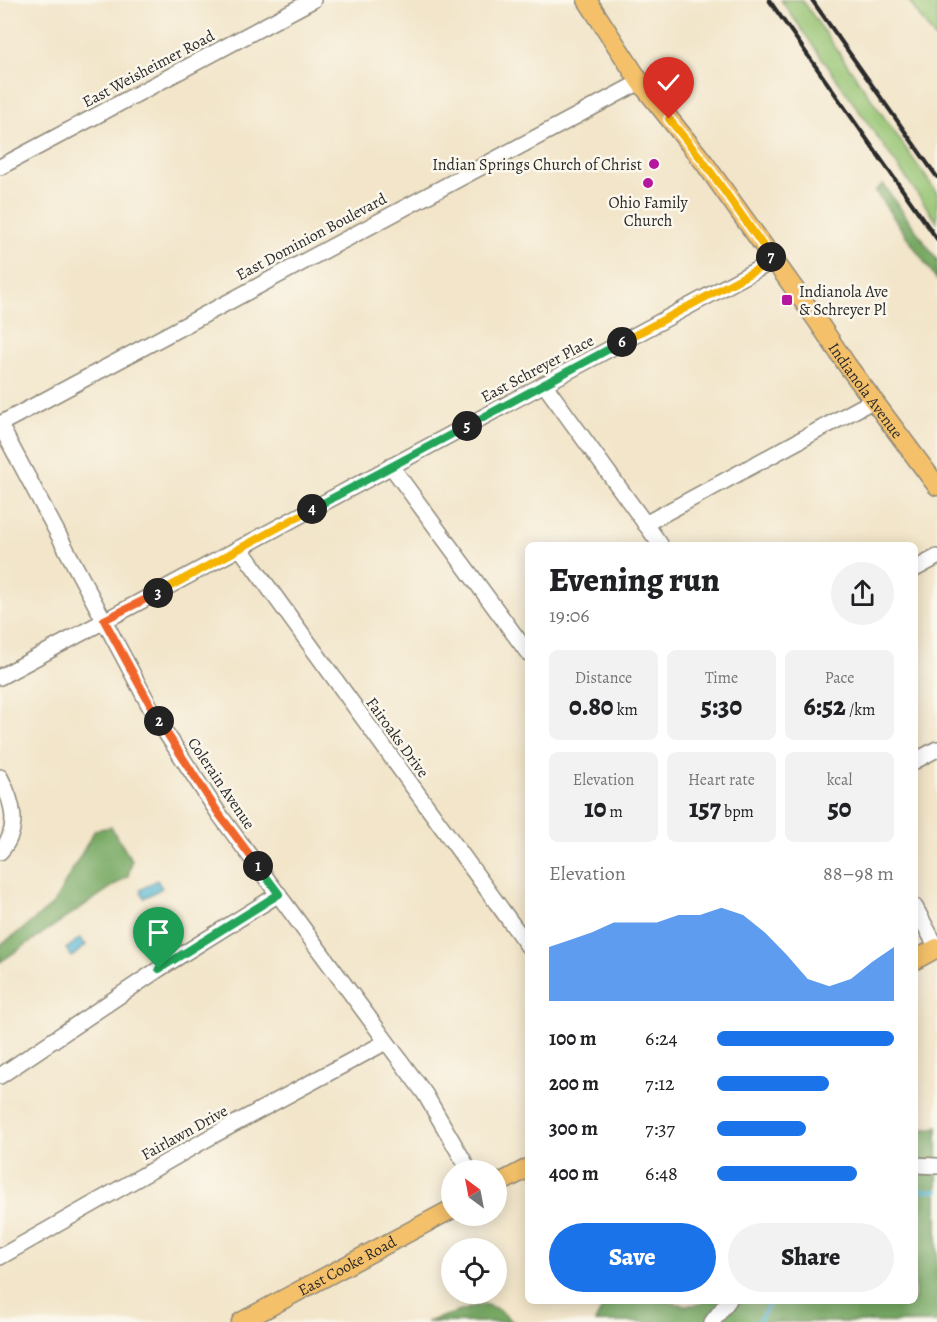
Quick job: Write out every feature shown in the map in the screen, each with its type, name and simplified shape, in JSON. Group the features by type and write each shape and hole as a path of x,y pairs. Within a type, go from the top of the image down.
{"main road":[{"name":"Indianola Avenue","path":"587,0 640,82 703,161 847,365 937,486"},
{"path":"918,958 937,948"},
{"path":"507,1179 525,1170"},
{"name":"East Cooke Road","path":"241,1322 441,1215"}],"street":[{"name":"East Weisheimer Road","path":"0,167 313,0"},
{"name":"East Dominion Boulevard","path":"0,425 640,82"},
{"name":"East Schreyer Place","path":"0,677 773,261"},
{"path":"544,384 658,542"},
{"path":"645,524 874,400"},
{"name":"Colerain Avenue","path":"0,425 156,718 219,814 425,1094 463,1160"},
{"path":"391,466 525,649"},
{"name":"Fairoaks Drive","path":"240,548 525,942"},
{"path":"918,567 937,557"},
{"path":"918,759 937,749"},
{"path":"0,777 9,794 15,819 8,843 0,852"},
{"path":"0,1076 159,969 279,894"},
{"path":"918,913 937,948"},
{"name":"Fairlawn Drive","path":"0,1257 212,1136 386,1042"},
{"path":"918,1166 937,1166"},
{"path":"712,1322 726,1304"}],"green space":[{"path":"781,0 802,0 937,193 937,222"},
{"path":"908,0 937,0 937,41"},
{"path":"883,184 937,260 937,280 875,191"},
{"path":"111,827 132,861 128,876 0,962 0,945 53,904 95,830"},
{"path":"918,1124 922,1129 933,1129 937,1126 937,1322 595,1322 604,1304 918,1304"},
{"path":"483,1304 498,1309 513,1322 426,1322"}],"water":[{"path":"157,880 162,888 144,898 140,890"},
{"path":"80,938 86,945 72,957 66,949"}],"waterway":[{"path":"918,1190 937,1191"},
{"path":"758,1322 769,1304"}],"railway":[{"path":"769,0 937,239"},
{"path":"812,0 937,177"}],"place":[{"name":"Indian Springs Church of Christ","path":"654,164"},
{"name":"Ohio Family Church","path":"648,183"},
{"name":"Indianola Ave & Schreyer Pl","path":"787,300"}],"route":[{"path":"159,969 279,894 219,814 156,718 104,620 773,261 703,161 669,119"}]}
